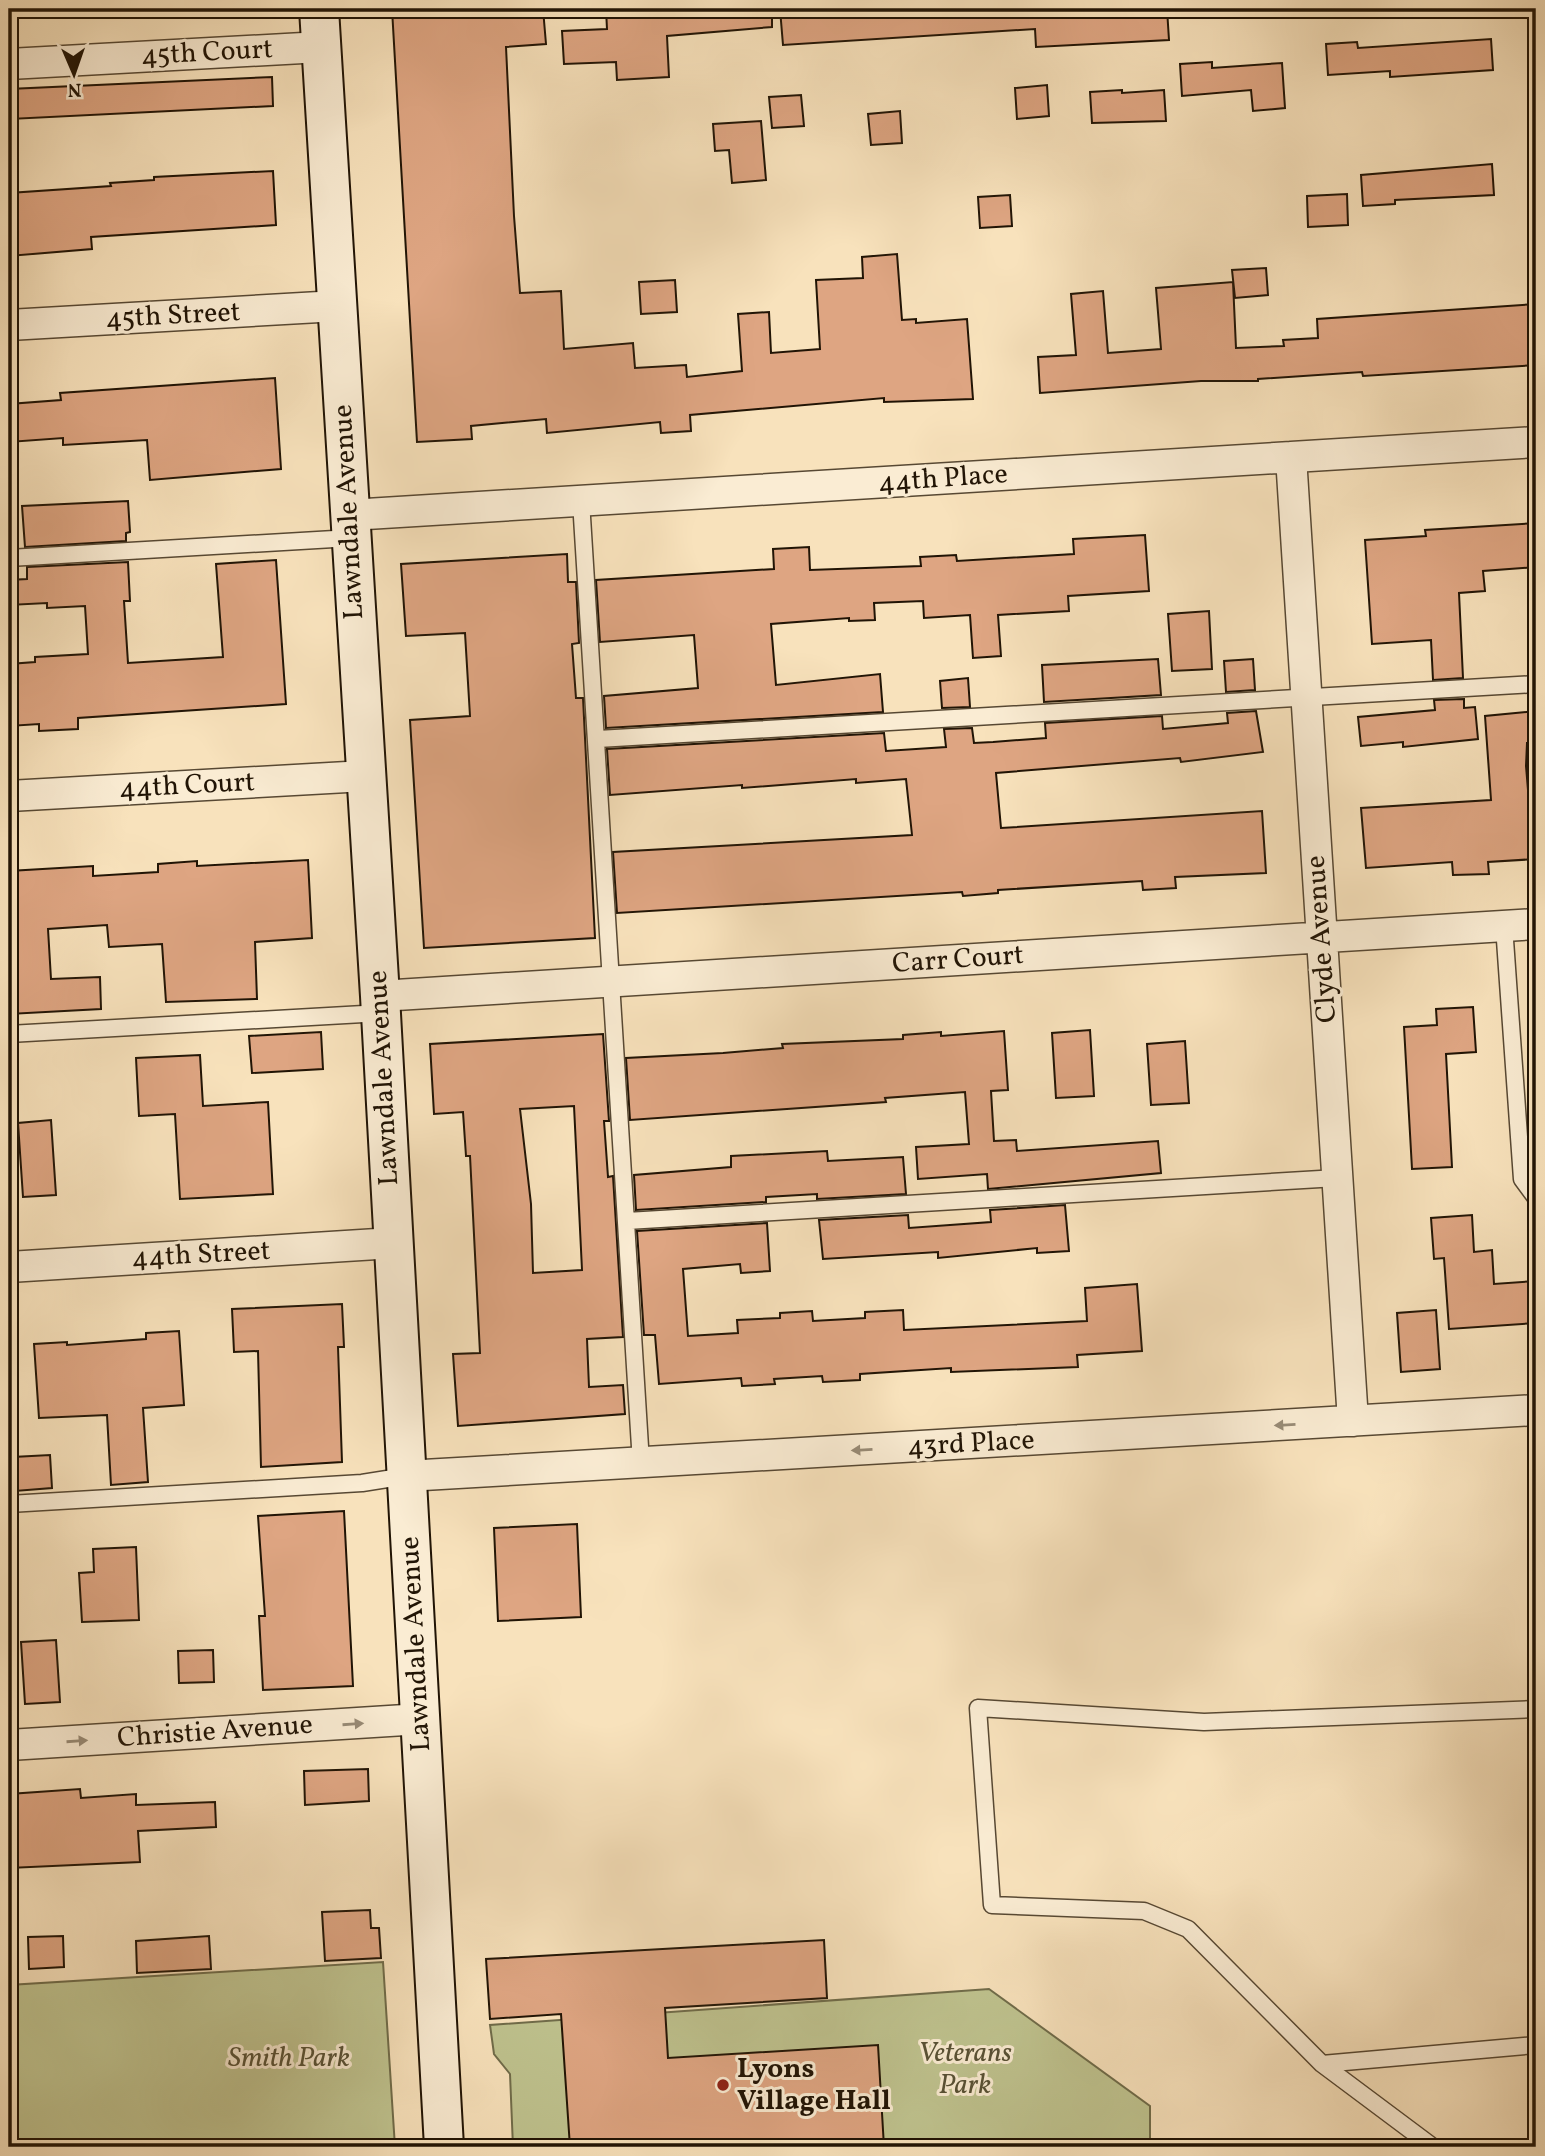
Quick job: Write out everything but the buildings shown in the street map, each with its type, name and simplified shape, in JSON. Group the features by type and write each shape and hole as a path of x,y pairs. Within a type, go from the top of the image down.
{"street":[{"name":"Lawndale Avenue","path":"319,9 394,1243 444,2147"},
{"name":"45th Court","path":"9,64 321,47"},
{"name":"45th Street","path":"9,325 337,306"},
{"name":"44th Place","path":"350,526 581,501 1536,442"},
{"name":"Clyde Avenue","path":"1291,457 1353,1422"},
{"name":"44th Court","path":"9,796 365,776"},
{"name":"Carr Court","path":"380,1005 613,981 1536,924"},
{"name":"44th Street","path":"9,1267 394,1243"},
{"name":"43rd Place","path":"405,1476 1536,1410"},
{"name":"Christie Avenue","path":"9,1745 421,1719"}],"lane":[{"path":"581,501 598,738 641,1463"},
{"path":"9,558 350,526"},
{"path":"598,738 1536,684"},
{"path":"1504,926 1522,1179 1536,1198"},
{"path":"9,1034 380,1005"},
{"path":"627,1221 1338,1178"},
{"path":"9,1504 362,1483 405,1476"},
{"path":"1433,2147 1322,2064 1188,1929 1144,1911 992,1905 978,1708 1204,1722 1536,1709"},
{"path":"1322,2064 1536,2045"}],"green space":[{"name":"Smith Park","path":"383,1962 395,2147 9,2147 9,1985"},
{"name":"Veterans Park","path":"989,1989 1150,2106 1150,2147 513,2147 510,2074 494,2054 490,2025"}],"place":[{"name":"Lyons Village Hall","path":"723,2085"}]}
